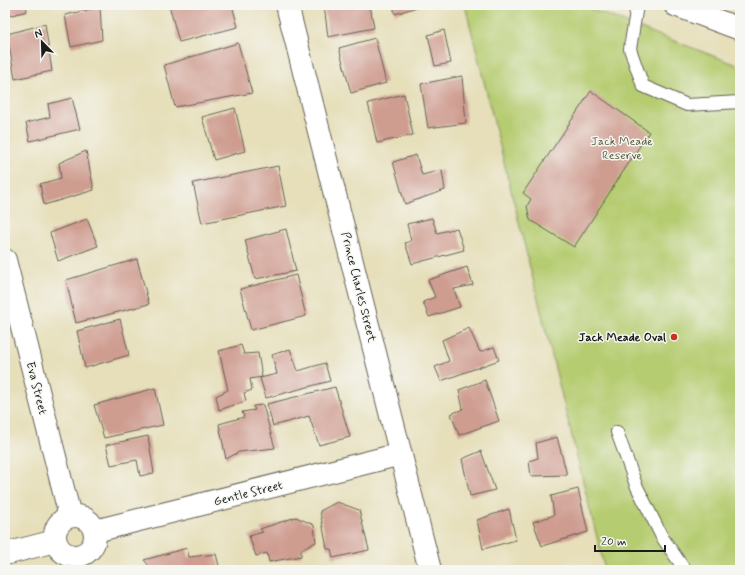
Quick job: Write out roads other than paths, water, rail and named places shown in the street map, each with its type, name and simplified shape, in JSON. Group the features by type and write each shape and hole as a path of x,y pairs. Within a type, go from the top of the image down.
{"street":[{"name":"Prince Charles Street","path":"286,5 430,570"},
{"path":"675,5 740,29"},
{"name":"Eva Street","path":"5,260 70,516"},
{"name":"Gentle Street","path":"95,531 401,454"},
{"path":"76,515 87,520 95,531 95,541 82,563 61,551 55,541 54,534 57,526 63,519 70,516 76,515"},
{"path":"5,554 55,541"}],"lane":[{"path":"637,5 630,49 643,86 687,104 740,102"},
{"path":"617,432 636,485 662,536 685,570"}],"place":[{"name":"Jack Meade Oval","path":"674,337"}],"park label":[{"name":"Jack Meade Reserve","path":"622,148"}]}
